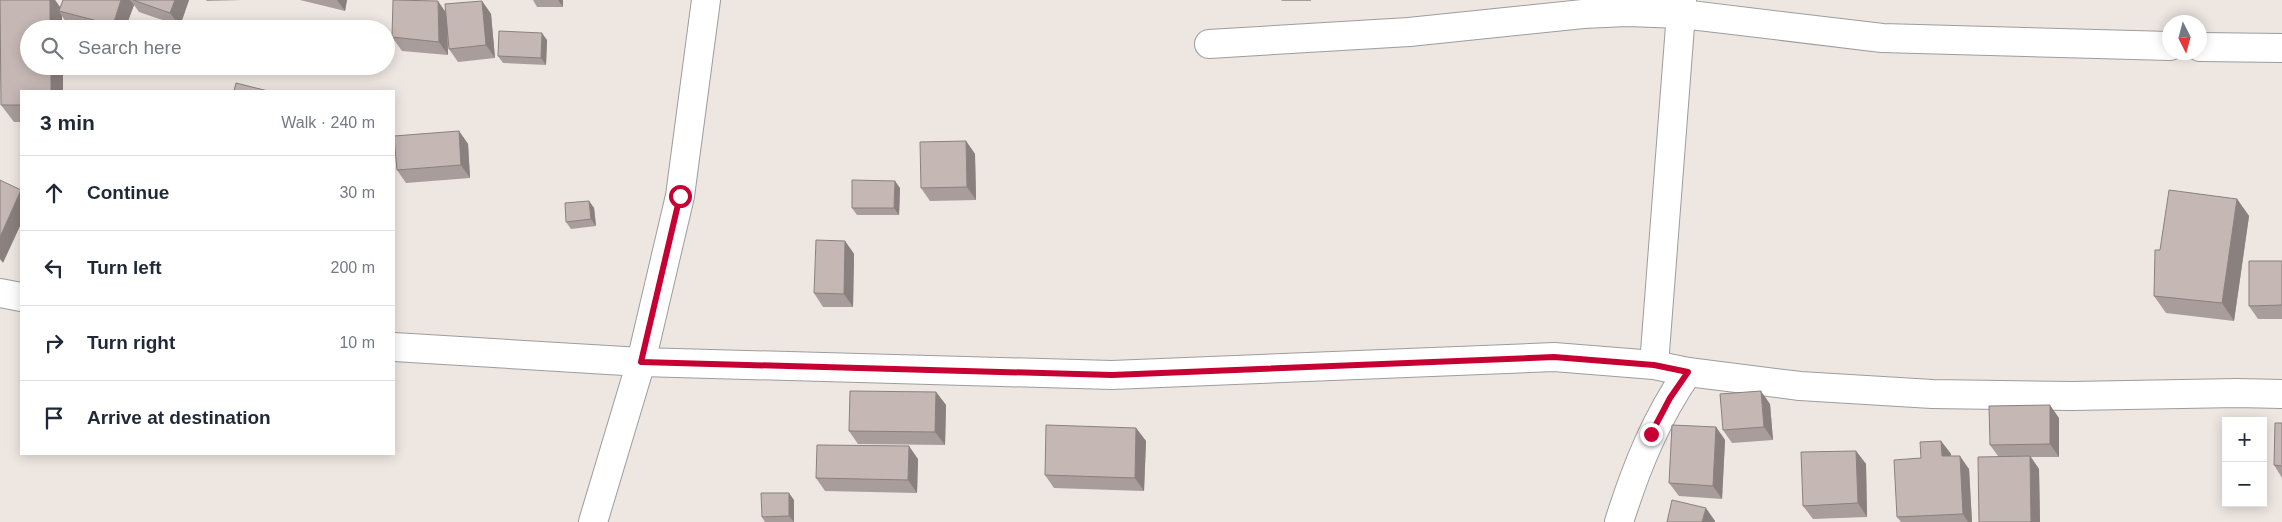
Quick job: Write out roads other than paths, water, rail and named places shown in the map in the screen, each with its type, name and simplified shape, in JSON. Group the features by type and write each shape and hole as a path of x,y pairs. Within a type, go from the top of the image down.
{"street":[{"path":"593,522 641,362 680,196 706,0"},
{"path":"1654,365 1682,7"},
{"path":"1209,44 1409,32 1584,14 1682,7 1882,38 2162,46"},
{"path":"2207,47 2282,48"},
{"path":"0,293 20,296"},
{"path":"395,347 641,362 1112,375 1554,357 1654,365 1688,372 1800,386 1932,394 2072,396 2282,394"},
{"path":"1619,522 1651,434 1670,398 1688,372"}]}
